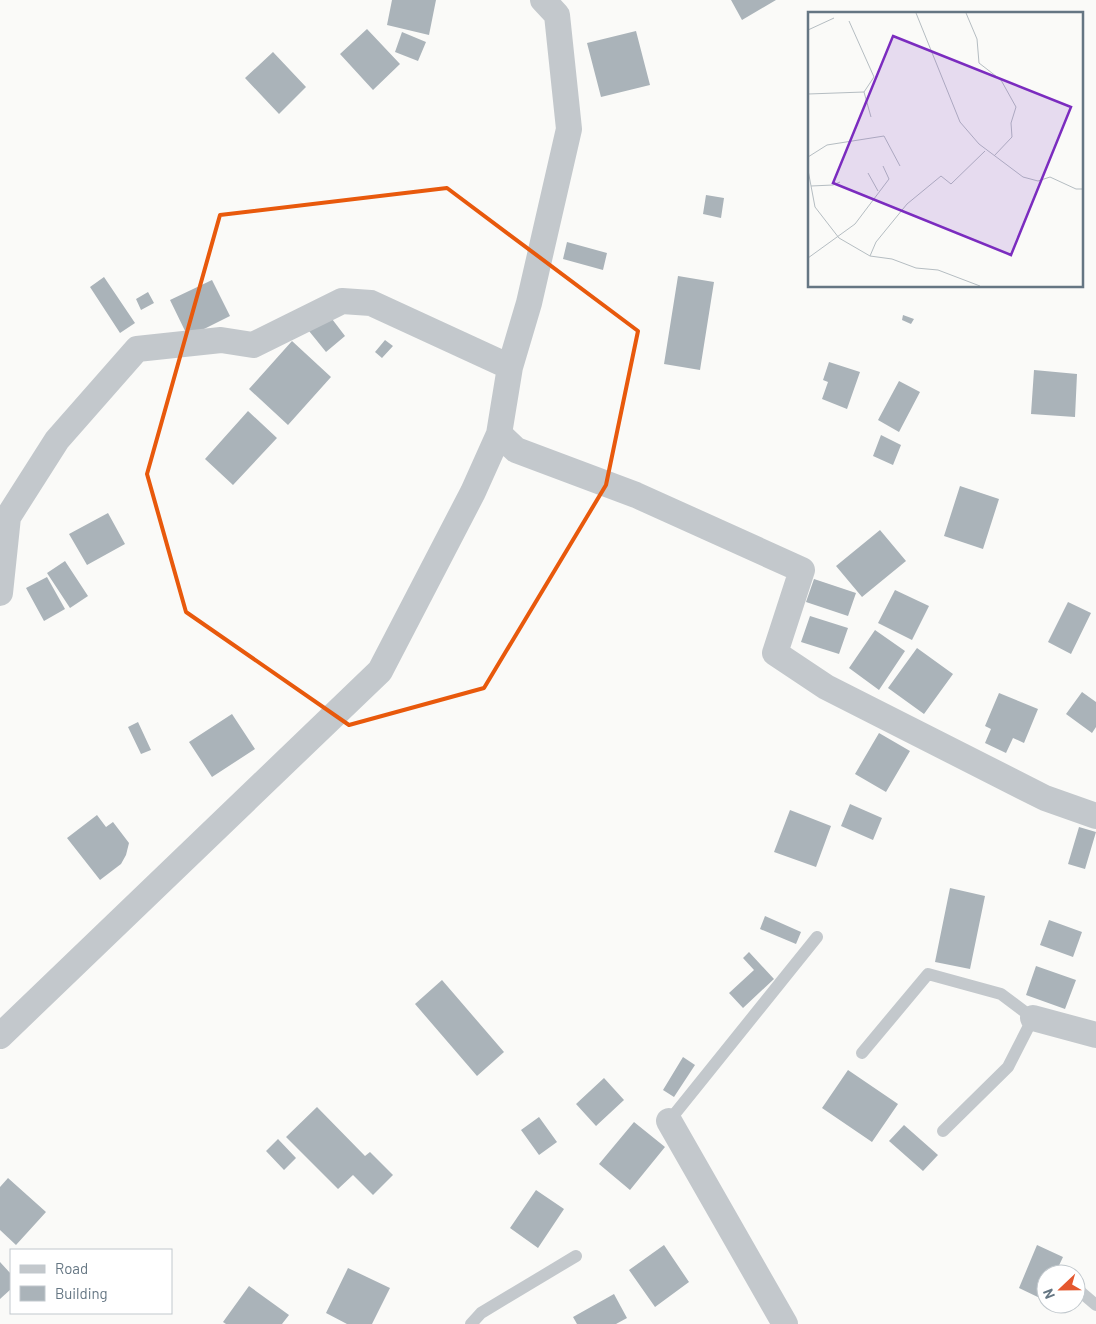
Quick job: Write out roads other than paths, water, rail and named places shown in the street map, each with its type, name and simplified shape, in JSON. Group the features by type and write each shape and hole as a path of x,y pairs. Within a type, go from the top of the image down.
{"street":[{"path":"0,1036 380,671 472,492 499,434 510,367 528,303 569,129 557,15 543,0"},
{"path":"0,593 8,517 57,440 137,349 221,340 253,345 342,301 370,303 510,367"},
{"path":"499,434 516,450 636,495 802,570 775,653 826,687 1045,798 1096,816"},
{"path":"1033,1018 1096,1035"},
{"path":"669,1121 785,1324"}],"lane":[{"path":"669,1121 817,937"},
{"path":"862,1053 928,974 1001,994 1033,1018 1008,1067 944,1130"},
{"path":"471,1324 481,1313 576,1256"},
{"path":"1086,1296 1096,1305"}]}
